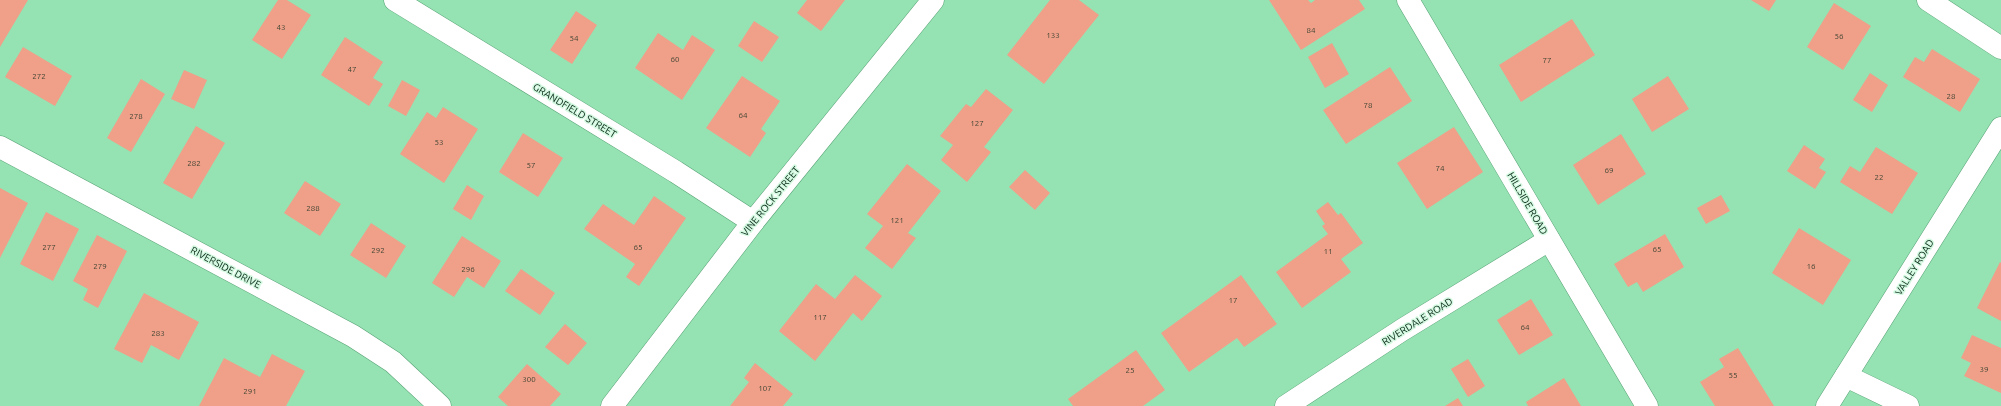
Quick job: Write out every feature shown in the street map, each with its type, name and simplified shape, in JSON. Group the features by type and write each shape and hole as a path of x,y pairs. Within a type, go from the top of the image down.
{"street":[{"name":"GRANDFIELD STREET","path":"395,0 676,172 753,222"},
{"name":"VINE ROCK STREET","path":"612,406 753,222 933,0"},
{"name":"HILLSIDE ROAD","path":"1408,0 1647,406"},
{"path":"1928,0 2001,48"},
{"name":"VALLEY ROAD","path":"1827,406 2001,128"},
{"name":"RIVERSIDE DRIVE","path":"0,147 353,336 393,362 440,406"},
{"name":"RIVERDALE ROAD","path":"1286,406 1402,330 1549,240"},
{"path":"1846,376 1908,406"}],"building":[{"path":"0,0 28,0 0,47"},
{"path":"278,0 287,0 311,15 282,59 252,40"},
{"path":"807,0 845,0 821,31 797,13"},
{"path":"1050,0 1079,0 1099,15 1044,84 1007,55"},
{"path":"1269,0 1308,0 1311,3 1315,0 1359,0 1365,9 1301,50"},
{"path":"1751,0 1776,0 1769,11"},
{"path":"1834,3 1871,26 1843,70 1807,47"},
{"path":"576,11 597,25 572,64 550,50"},
{"path":"1572,19 1595,55 1521,102 1499,65"},
{"path":"754,21 779,37 762,62 738,46"},
{"path":"658,33 683,50 692,35 715,50 682,100 635,68"},
{"path":"345,37 383,62 373,78 383,84 369,106 321,75"},
{"path":"1332,43 1349,74 1325,88 1308,57"},
{"path":"23,47 72,76 55,106 5,77"},
{"path":"1932,49 1980,79 1960,112 1903,77 1915,57 1924,62"},
{"path":"1390,67 1412,101 1346,144 1323,110"},
{"path":"184,70 207,80 194,109 171,99"},
{"path":"1870,73 1888,85 1872,112 1853,100"},
{"path":"742,76 780,101 761,129 766,133 750,157 706,128"},
{"path":"1668,76 1689,109 1652,132 1632,99"},
{"path":"141,79 165,94 131,152 107,138"},
{"path":"402,80 420,90 406,116 388,106"},
{"path":"986,89 1013,110 984,147 991,152 967,182 941,160 953,145 940,136 966,104 971,107"},
{"path":"443,107 478,129 444,183 400,154 427,112 436,118"},
{"path":"196,126 225,143 192,199 163,183"},
{"path":"1454,127 1483,172 1427,209 1397,163"},
{"path":"523,133 563,158 538,197 499,172"},
{"path":"1621,134 1646,174 1598,205 1573,165"},
{"path":"1804,145 1825,159 1819,168 1826,172 1815,189 1787,171"},
{"path":"1876,147 1918,173 1892,214 1840,182 1850,166 1860,172"},
{"path":"907,164 941,191 908,233 916,238 892,269 865,248 883,226 867,214"},
{"path":"1025,170 1050,193 1035,210 1009,187"},
{"path":"305,181 341,204 320,236 284,213"},
{"path":"467,185 484,196 471,220 453,209"},
{"path":"0,188 28,203 0,258"},
{"path":"1721,195 1730,211 1706,224 1697,208"},
{"path":"654,196 686,218 639,286 626,277 635,264 584,229 603,204 634,225"},
{"path":"1328,202 1338,215 1341,213 1363,243 1341,259 1351,272 1302,308 1276,272 1328,234 1322,226 1325,224 1316,211"},
{"path":"46,212 79,229 53,281 20,264"},
{"path":"371,223 406,246 386,278 350,255"},
{"path":"1799,228 1851,260 1823,305 1772,273"},
{"path":"1665,234 1684,267 1643,292 1637,282 1628,287 1614,264"},
{"path":"97,235 127,251 98,308 83,300 88,289 73,281"},
{"path":"462,236 501,261 484,288 467,277 454,297 432,283"},
{"path":"2000,262 2001,263 2001,321 1977,308"},
{"path":"521,269 555,293 540,315 505,291"},
{"path":"855,275 882,296 862,321 853,313 815,361 779,331 816,284 835,299"},
{"path":"1241,275 1277,324 1244,347 1237,338 1189,372 1161,333"},
{"path":"144,293 199,322 179,360 151,345 142,363 114,349"},
{"path":"1531,299 1553,335 1519,355 1497,320"},
{"path":"565,324 587,343 568,365 545,347"},
{"path":"1972,335 2001,348 2001,393 1964,376 1971,363 1961,358"},
{"path":"1738,348 1774,406 1715,406 1700,382 1724,367 1719,359"},
{"path":"1136,350 1165,390 1143,406 1073,406 1068,399"},
{"path":"272,354 305,371 286,406 199,406 224,358 260,377"},
{"path":"1468,359 1485,386 1468,397 1451,369"},
{"path":"755,363 793,394 783,406 730,406 749,382 744,378"},
{"path":"527,364 561,394 550,406 508,406 498,397"},
{"path":"1564,378 1581,406 1528,406 1526,402"},
{"path":"1458,398 1463,406 1445,406"}]}
